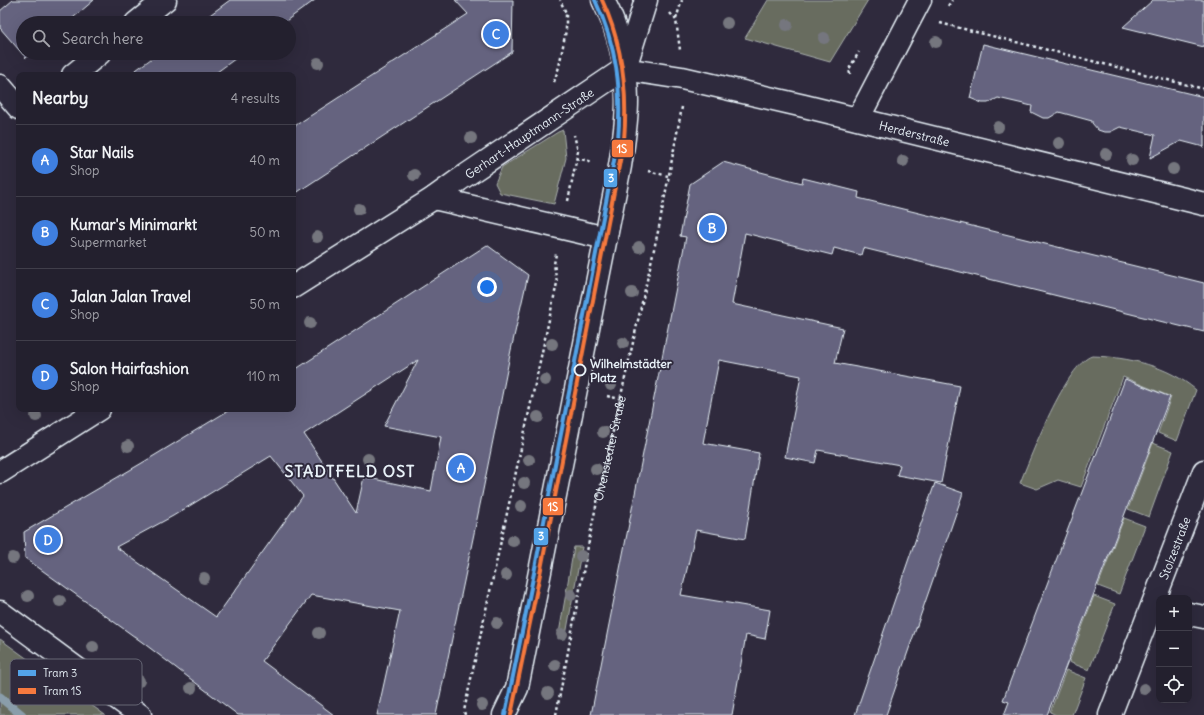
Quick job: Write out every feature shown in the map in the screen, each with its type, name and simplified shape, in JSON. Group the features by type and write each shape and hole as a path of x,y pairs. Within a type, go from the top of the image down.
{"street":[{"path":"145,16 165,0"},
{"path":"504,715 517,688 620,166 627,91 617,34 603,0"},
{"path":"624,69 646,0"},
{"path":"858,119 920,0"},
{"path":"77,72 91,60"},
{"name":"Herderstraße","path":"624,69 682,78 858,119 1204,204"},
{"name":"Gerhart-Hauptmann-Straße","path":"296,285 434,198 624,69"},
{"path":"0,86 16,105"},
{"path":"434,198 606,238"},
{"path":"0,472 94,412"},
{"name":"Stolzestraße","path":"1110,715 1155,606 1204,471"},
{"path":"0,612 64,659"},
{"path":"1192,615 1204,617"},
{"path":"517,688 520,715"},
{"path":"126,705 140,715"}],"path":[{"path":"554,85 566,30 566,13 560,0"},
{"path":"680,47 676,20 682,0"},
{"path":"666,9 676,20"},
{"path":"938,22 1204,89"},
{"name":"Olvenstedter Straße","path":"556,715 593,520 659,227 681,113"},
{"path":"568,201 578,151 573,131"},
{"path":"465,715 464,711 557,283 555,259"},
{"path":"607,396 620,399"}],"green space":[{"path":"768,0 868,0 830,62 745,38"},
{"path":"563,130 566,158 554,204 500,193 495,183 502,167"},
{"path":"1092,356 1120,358 1147,364 1173,375 1196,390 1177,441 1158,433 1171,397 1123,377 1081,487 1058,480 1037,489 1020,483 1050,412 1071,375 1082,363"},
{"path":"1153,443 1173,451 1149,517 1128,509"},
{"path":"1124,518 1145,526 1119,594 1098,586"},
{"path":"574,547 582,547 566,635 558,639"},
{"path":"1094,596 1115,604 1089,670 1069,662"},
{"path":"0,639 28,659 10,659 10,705 91,705 105,715 0,715"},
{"path":"1066,670 1086,678 1072,715 1056,715 1050,712"}],"building":[{"path":"13,0 94,0 75,16 16,16 16,46 0,28 0,11"},
{"path":"230,0 315,0 293,16 208,16"},
{"path":"455,0 513,0 512,52 296,193 296,125 468,14"},
{"path":"1153,0 1204,0 1204,47 1123,27"},
{"path":"983,44 1204,97 1204,147 1181,141 1150,158 1155,135 1120,127 1110,132 1104,132 1098,130 1092,121 1059,112 1049,118 1043,118 1031,112 1032,106 998,98 988,103 982,103 970,98"},
{"path":"149,60 233,60 217,72 133,72"},
{"path":"723,162 802,183 803,178 859,192 858,198 1204,283 1204,332 863,248 861,255 834,248 832,255 745,233 732,304 843,328 835,363 960,386 941,483 897,475 900,465 818,450 815,463 785,457 801,376 719,360 703,443 759,453 745,539 696,530 681,595 770,610 765,639 746,635 732,715 591,715 686,237 680,236 690,184"},
{"path":"487,245 528,275 511,350 436,715 377,715 400,611 311,595 262,661 334,715 238,715 142,642 25,558 24,532 226,412 296,412 296,369","holes":["418,360 384,426 441,437 431,491 364,477 356,513 304,434","271,456 303,496 216,617 116,547 173,516"]},
{"path":"1125,379 1170,397 1047,715 1004,715 1009,702 1003,700"},
{"path":"935,483 963,493 886,715 855,715"}],"waterway":[{"path":"0,697 22,715"}],"tram line":[{"name":"3","path":"505,715 618,140 619,103 616,68 608,35 595,0"},
{"name":"1S","path":"511,715 540,574 624,140 625,104 622,68 615,34 602,0"}],"place":[{"name":"Jalan Jalan Travel","path":"496,34"},
{"name":"Kumar's Minimarkt","path":"712,228"},
{"name":"Wilhelmstädter Platz","path":"580,370"},
{"name":"Star Nails","path":"461,468"},
{"name":"Salon Hairfashion","path":"48,540"}],"district":[{"name":"STADTFELD OST","path":"350,471"}]}
